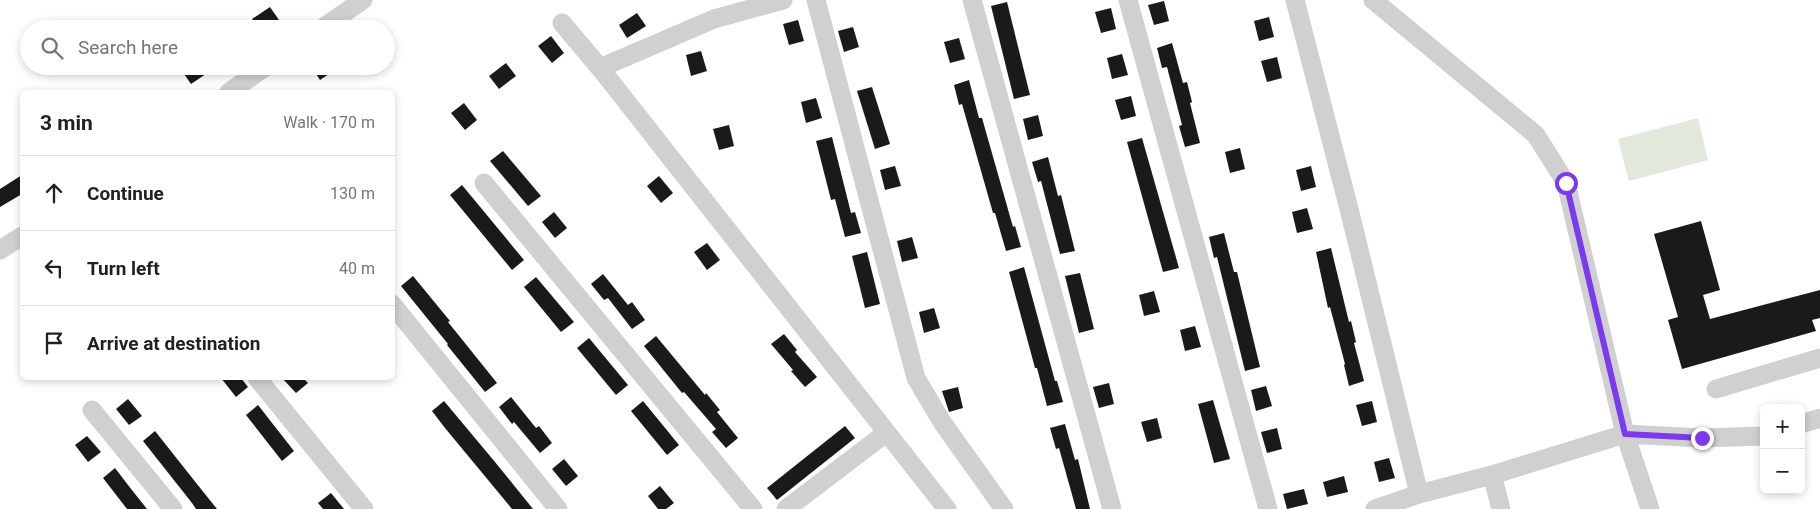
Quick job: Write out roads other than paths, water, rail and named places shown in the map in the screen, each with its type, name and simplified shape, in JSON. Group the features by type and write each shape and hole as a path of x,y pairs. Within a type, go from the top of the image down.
{"street":[{"path":"334,20 363,0"},
{"path":"600,68 714,19 783,0"},
{"path":"816,0 916,378 942,422 1004,509"},
{"path":"972,0 1112,509"},
{"path":"1128,0 1268,509"},
{"path":"1295,0 1350,209 1419,494"},
{"path":"1373,0 1536,135 1566,183 1625,434 1650,509"},
{"path":"562,23 600,68 947,509"},
{"path":"232,90 254,75"},
{"path":"484,183 753,509"},
{"path":"0,250 20,237"},
{"path":"395,308 558,509"},
{"path":"1716,389 1820,358"},
{"path":"259,380 364,509"},
{"path":"92,410 173,509"},
{"path":"1805,423 1820,418"},
{"path":"786,509 886,433"},
{"path":"1375,509 1419,494 1492,475 1625,434 1702,438 1760,436"},
{"path":"1492,475 1501,509"}]}
